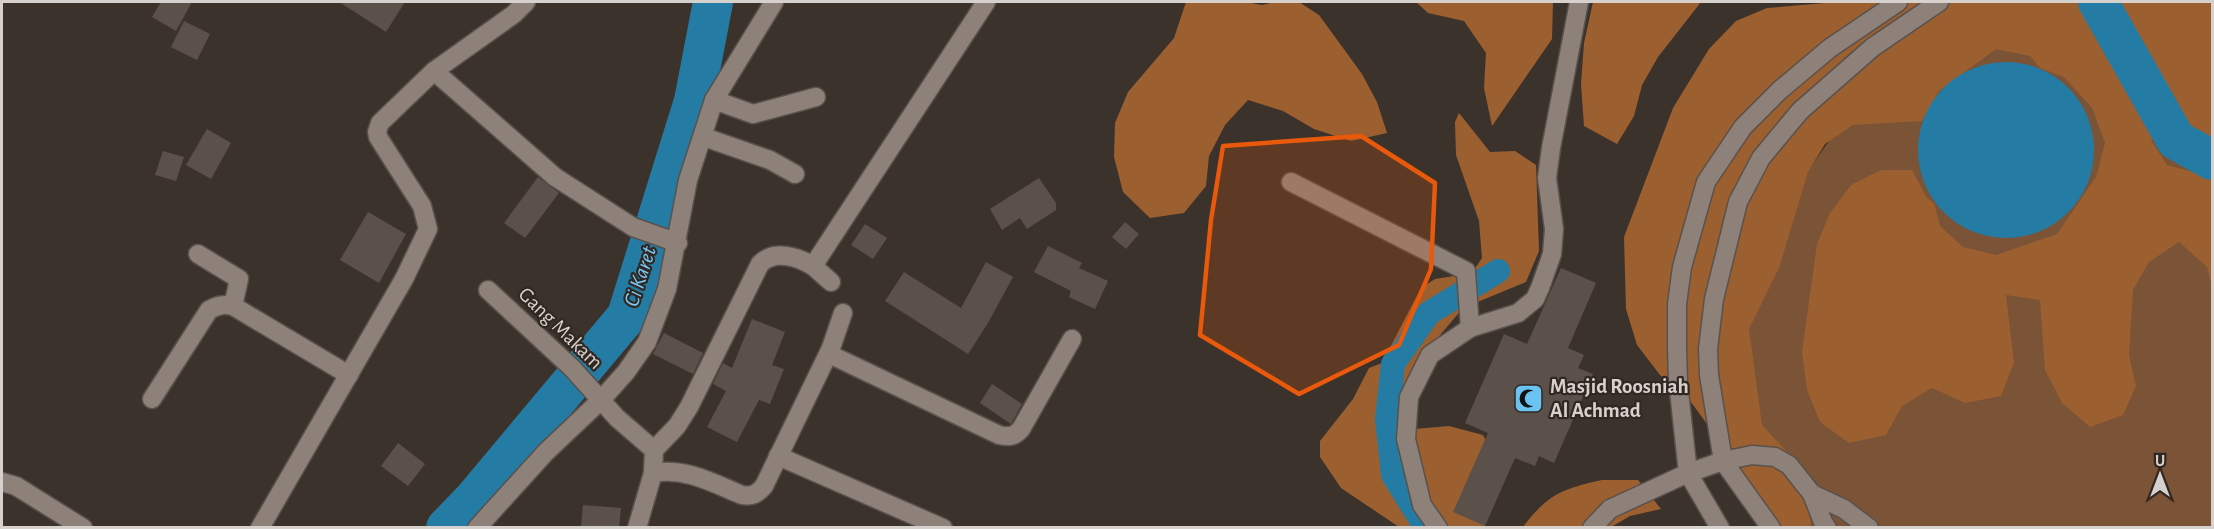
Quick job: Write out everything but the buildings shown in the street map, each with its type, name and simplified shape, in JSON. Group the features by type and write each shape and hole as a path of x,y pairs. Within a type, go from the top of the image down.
{"street":[{"path":"260,528 404,279 428,229 422,206 381,143 377,132 380,123 434,71 514,14 526,2"},
{"path":"477,528 546,452 601,400 626,372 647,342 667,289 678,243 688,180 704,137 714,100 774,2"},
{"path":"813,267 986,2"},
{"path":"1438,528 1422,505 1406,439 1409,397 1430,355 1470,328 1518,313 1535,299 1552,254 1554,228 1547,178 1578,2"},
{"path":"1718,527 1688,473 1678,382 1677,304 1682,267 1706,182 1743,127 1780,90 1830,48 1898,2"},
{"path":"1771,528 1723,461 1709,375 1707,349 1714,298 1738,202 1761,158 1800,111 1828,84 1873,47 1939,2"},
{"path":"434,71 555,177 633,227 678,243"},
{"path":"714,100 753,114 816,97"},
{"path":"704,137 770,160 795,174"},
{"path":"1291,182 1466,271 1470,302 1470,328"},
{"path":"198,254 239,279 233,306"},
{"path":"637,528 653,473 654,450 677,426 689,407 760,264 764,259 772,256 802,260 831,282"},
{"name":"Gang Makam","path":"488,290 586,381 617,418 654,450"},
{"path":"152,399 209,310 216,306 233,306 348,375"},
{"path":"653,473 669,470 687,473 742,495 749,496 758,493 764,486 829,354 843,313"},
{"path":"829,354 999,435 1012,436 1021,429 1072,339"},
{"path":"1592,528 1610,509 1688,473 1752,454 1775,457 1789,465 1812,494 1822,522 1827,528"},
{"path":"778,456 943,528"},
{"path":"2,482 16,486 83,528"},
{"path":"1812,494 1844,510 1869,528"}],"highlighted area":[{"path":"1361,136 1435,183 1431,269 1399,345 1299,394 1200,335 1211,220 1223,146"}],"shaded area":[{"path":"1186,2 1245,2 1262,5 1275,2 1299,2 1319,15 1362,74 1377,102 1387,133 1351,141 1314,129 1283,111 1248,100 1225,125 1209,156 1206,186 1184,213 1150,218 1123,192 1114,157 1115,123 1128,92 1174,38"},
{"path":"1416,2 1553,2 1552,39 1492,126 1484,88 1486,53 1464,21 1428,13"},
{"path":"1593,2 1701,2 1658,57 1642,85 1634,116 1617,144 1584,126 1581,84 1584,43"},
{"path":"1837,2 2212,2 2212,139 2185,129 2151,140 2167,165 2212,177 2212,286 2207,267 2179,242 2149,262 2133,290 2129,355 2136,386 2123,415 2090,427 2062,403 2045,370 2040,300 2006,295 2014,363 2001,396 1965,403 1932,388 1902,406 1886,435 1849,443 1820,422 1807,390 1802,352 1817,244 1830,213 1851,185 1881,170 1912,170 1927,198 1934,203 1940,226 1963,247 1996,255 2057,234 2096,177 2105,143 2092,108 2064,77 2040,68 2030,56 1996,49 1939,91 1922,121 1853,125 1825,144 1808,172 1779,268 1749,329 1762,425 1805,471 1811,527 1782,527 1688,398 1660,375 1637,345 1626,309 1624,237 1673,108 1709,49 1736,21 1767,8"},
{"path":"2055,2 2212,143 2212,527 1812,527 1749,441 1743,262 1869,85"},
{"path":"1459,113 1490,152 1515,151 1536,165 1539,251 1526,282 1463,308 1419,360 1414,429 1449,426 1483,435 1500,467 1484,527 1399,527 1341,488 1320,457 1320,441 1353,399 1369,368 1382,363 1421,288 1435,279 1472,273 1482,258 1479,221 1456,155 1455,122"},
{"path":"1602,480 1638,480 1661,509 1630,516 1611,527 1522,528 1548,500 1566,490"}],"water":[{"path":"2006,62 2040,69 2055,77 2068,88 2079,101 2087,116 2094,150 2087,184 2079,199 2068,212 2055,223 2040,231 2006,238 1972,231 1957,223 1944,212 1933,199 1925,184 1918,150 1925,116 1933,101 1944,88 1957,77 1972,69"}],"waterway":[{"name":"Ci Karet","path":"446,528 473,500 627,316 694,101 713,2"},
{"path":"2098,2 2176,140 2212,160"},
{"path":"1426,528 1393,475 1387,419 1393,364 1429,313 1498,271"}],"place":[{"name":"Masjid Roosniah Al Achmad","path":"1529,398"}]}
